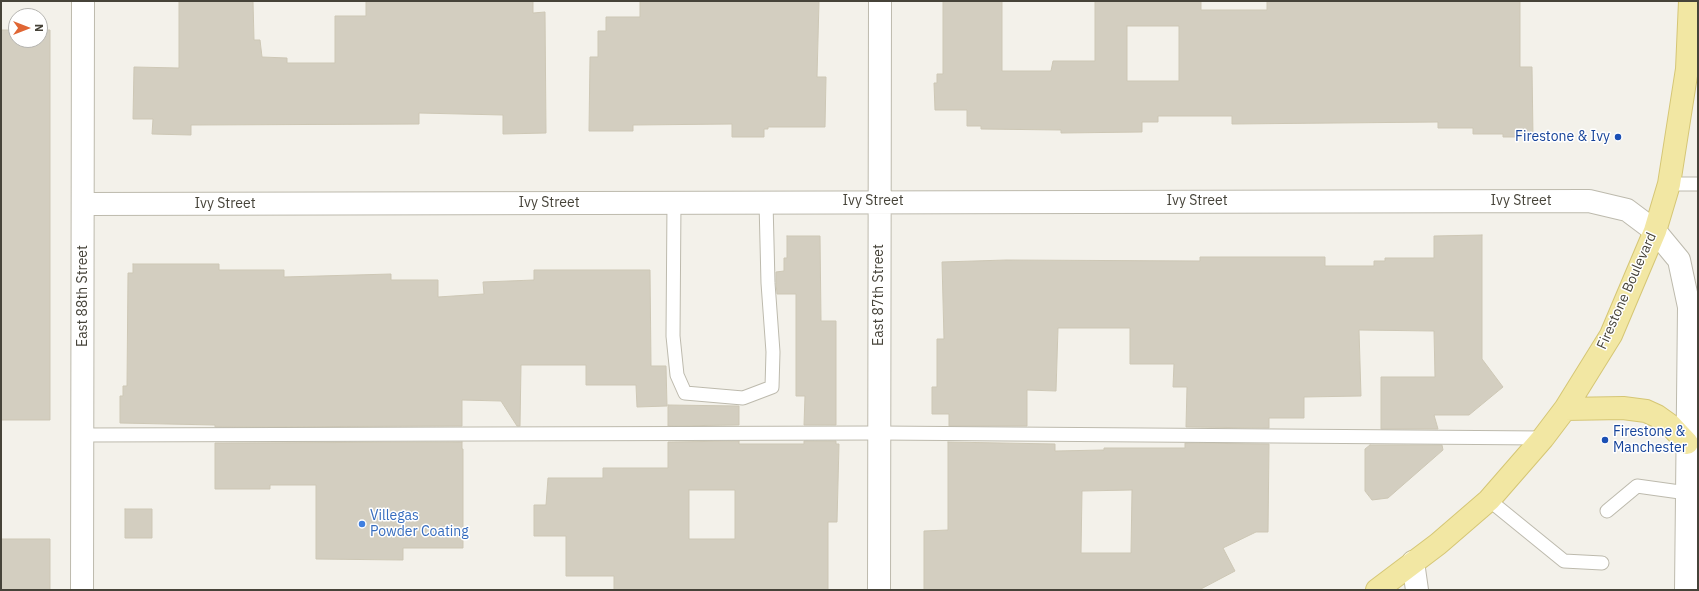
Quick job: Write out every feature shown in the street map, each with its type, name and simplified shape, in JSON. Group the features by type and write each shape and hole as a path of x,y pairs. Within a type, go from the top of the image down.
{"main road":[{"name":"Firestone Boulevard","path":"1377,590 1438,544 1489,500 1543,438 1565,409 1611,335 1655,231 1669,184 1687,68 1690,1"},
{"path":"1565,409 1623,408 1646,411 1657,416 1671,426 1688,443"}],"street":[{"name":"East 88th Street","path":"82,590 84,204 83,1"},
{"name":"East 87th Street","path":"879,590 880,1"},
{"name":"Ivy Street","path":"84,204 879,201 1588,201 1627,210 1655,231 1678,260 1689,307 1686,590"},
{"path":"1413,562 1418,590"}],"lane":[{"path":"1669,184 1698,184"},
{"path":"674,202 673,336 677,375 685,394 743,398 772,387 773,352 768,283 766,202"},
{"path":"82,435 879,433 1543,438"},
{"path":"1607,511 1637,486 1687,493"},
{"path":"1489,500 1564,561 1602,563"}],"building":[{"path":"179,1 253,1 254,40 260,40 262,57 287,58 287,63 335,63 335,16 366,16 366,1 533,1 533,13 545,12 546,133 503,134 503,115 419,113 419,124 191,125 191,135 152,134 153,119 133,119 134,67 179,68"},
{"path":"640,1 819,1 817,77 826,77 825,127 768,127 768,129 764,129 764,137 732,137 732,124 633,125 633,131 589,131 590,57 598,57 598,31 606,31 606,17 640,17"},
{"path":"943,1 1002,1 1002,71 1051,71 1053,61 1095,61 1095,1 1201,1 1201,10 1267,10 1267,1 1520,1 1520,67 1532,67 1533,137 1503,137 1503,134 1473,134 1473,128 1438,128 1438,122 1232,124 1232,116 1158,116 1158,122 1142,122 1142,132 1061,133 1061,130 981,129 981,126 967,126 967,110 935,110 934,83 937,83 937,74 943,74","holes":["1127,26 1179,26 1179,81 1127,81"]},
{"path":"1,30 8,30 8,48 48,48 48,30 50,30 50,420 1,420"},
{"path":"1482,235 1482,359 1503,387 1469,415 1434,415 1438,429 1381,429 1381,377 1435,377 1434,331 1359,330 1361,396 1304,397 1304,418 1269,418 1269,428 1186,427 1187,387 1173,387 1174,364 1130,364 1130,328 1058,328 1056,391 1027,390 1027,426 949,426 949,414 932,414 932,387 937,387 937,339 944,339 942,262 1006,260 1200,261 1200,257 1325,257 1325,266 1374,266 1374,261 1385,261 1385,258 1434,258 1434,236"},
{"path":"787,236 820,236 821,321 836,321 836,425 804,425 805,396 796,396 796,294 777,294 776,283 776,272 784,271 784,258 787,258"},
{"path":"133,264 219,264 219,270 284,270 284,277 391,274 391,280 438,280 438,297 484,294 483,282 534,280 534,270 650,270 651,366 666,366 667,406 637,407 636,385 586,385 586,365 521,365 520,426 517,426 501,401 462,400 462,426 215,427 215,425 120,423 120,396 123,396 123,386 127,386 128,273 133,273"},
{"path":"668,405 739,406 739,425 668,426"},
{"path":"739,441 739,444 804,444 804,441 836,441 836,444 839,444 837,522 828,522 828,590 614,590 614,576 566,576 566,536 534,536 534,505 546,505 548,478 603,478 603,468 668,468 668,442","holes":["689,490 735,490 735,539 689,539"]},
{"path":"462,442 463,548 403,548 403,560 316,559 316,485 270,485 270,489 215,489 215,443"},
{"path":"948,442 1055,444 1055,451 1104,450 1104,448 1185,448 1185,443 1269,444 1268,532 1256,532 1223,548 1235,571 1199,590 924,590 924,531 948,530","holes":["1132,490 1131,553 1081,553 1082,491"]},
{"path":"1370,445 1442,445 1443,450 1388,498 1372,500 1365,491 1365,449"},
{"path":"125,509 152,509 152,538 125,538"},
{"path":"1,539 50,539 50,590 1,590"}],"place":[{"name":"Firestone & Ivy","path":"1618,137"},
{"name":"Firestone & Manchester","path":"1605,440"},
{"name":"Villegas Powder Coating","path":"362,524"}]}
